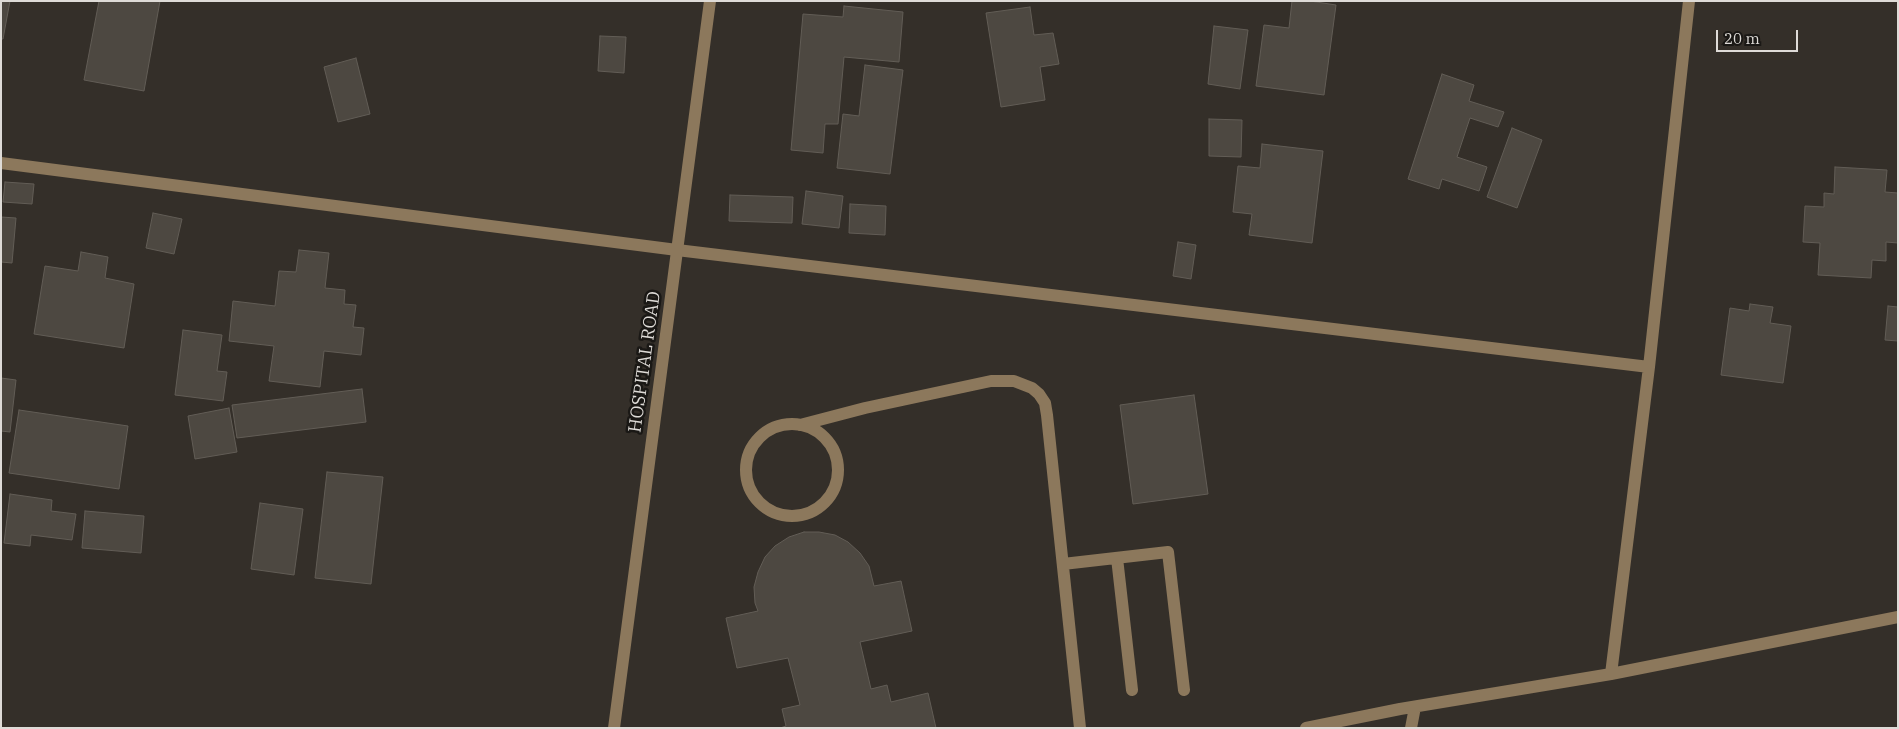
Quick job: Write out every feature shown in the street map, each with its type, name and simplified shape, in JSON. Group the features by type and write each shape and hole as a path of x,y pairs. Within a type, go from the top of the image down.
{"street":[{"name":"HOSPITAL ROAD","path":"614,728 710,1"},
{"path":"1611,674 1649,368 1689,1"},
{"path":"1,163 677,250 1649,368"},
{"path":"800,425 815,430 827,440 835,454 838,470 836,486 827,500 816,510 800,516 784,516 769,511 757,500 749,486 746,470 749,455 756,441 769,430 784,425 800,425 865,408 991,381 1014,381 1032,388 1039,394 1045,403 1048,415 1080,728"},
{"path":"1063,564 1168,552 1184,690"},
{"path":"1118,558 1132,690"},
{"path":"1306,728 1415,707 1611,674 1898,617"},
{"path":"1412,728 1415,707"}],"building":[{"path":"1,1 10,1 3,39 1,39"},
{"path":"99,1 160,1 144,91 84,80"},
{"path":"1292,1 1310,1 1336,5 1324,95 1256,86 1264,25 1289,28"},
{"path":"844,6 903,12 899,62 844,57 838,124 825,124 823,153 791,150 803,14 843,17"},
{"path":"1030,7 1034,35 1053,33 1059,64 1040,67 1045,100 1001,107 986,13"},
{"path":"1214,26 1248,30 1240,89 1208,84"},
{"path":"600,36 626,37 624,73 598,71"},
{"path":"356,58 370,114 338,122 324,67"},
{"path":"865,65 903,70 890,174 837,168 843,114 859,116"},
{"path":"1442,74 1474,85 1469,101 1504,112 1498,127 1470,118 1457,157 1487,167 1479,191 1442,179 1439,189 1408,179"},
{"path":"1209,119 1242,120 1241,157 1209,156"},
{"path":"1512,128 1542,140 1517,208 1487,197"},
{"path":"1262,144 1323,151 1312,243 1249,235 1252,214 1233,212 1238,166 1260,168"},
{"path":"1835,167 1887,170 1885,192 1898,193 1898,243 1886,242 1886,261 1872,260 1871,278 1818,275 1820,243 1803,242 1805,206 1824,207 1824,193 1834,194"},
{"path":"5,182 34,184 32,204 3,202"},
{"path":"806,191 843,196 839,228 802,224"},
{"path":"730,195 793,197 792,223 729,221"},
{"path":"850,204 886,206 885,235 849,233"},
{"path":"153,213 182,219 174,254 146,248"},
{"path":"1,217 16,218 12,263 1,262"},
{"path":"1178,242 1196,245 1191,279 1173,276"},
{"path":"299,250 329,253 325,288 345,290 344,304 356,305 353,327 364,328 361,355 324,351 320,387 269,381 274,346 229,341 233,301 275,306 279,271 296,272"},
{"path":"81,252 108,257 105,278 134,284 124,348 34,334 45,266 78,271"},
{"path":"1750,304 1773,307 1770,323 1791,326 1783,383 1721,375 1730,308 1749,311"},
{"path":"1888,306 1898,307 1898,341 1885,340"},
{"path":"183,330 222,335 217,371 227,372 223,401 175,395"},
{"path":"1,378 16,380 10,432 1,431"},
{"path":"362,389 366,422 237,438 232,405"},
{"path":"1194,395 1208,494 1133,504 1120,405"},
{"path":"229,408 237,452 195,459 188,416"},
{"path":"19,410 128,426 119,489 9,473"},
{"path":"327,472 383,477 371,584 315,578"},
{"path":"10,494 52,500 51,511 76,514 72,540 31,535 30,546 4,543"},
{"path":"260,503 303,509 294,575 251,569"},
{"path":"85,511 144,516 141,553 82,548"},
{"path":"804,532 835,535 848,542 860,553 869,566 874,586 901,581 912,631 860,642 871,689 887,685 891,702 928,693 936,728 780,728 786,726 782,709 800,705 788,658 737,668 726,618 758,611 755,603 754,587 765,557 775,546 789,537"}]}
